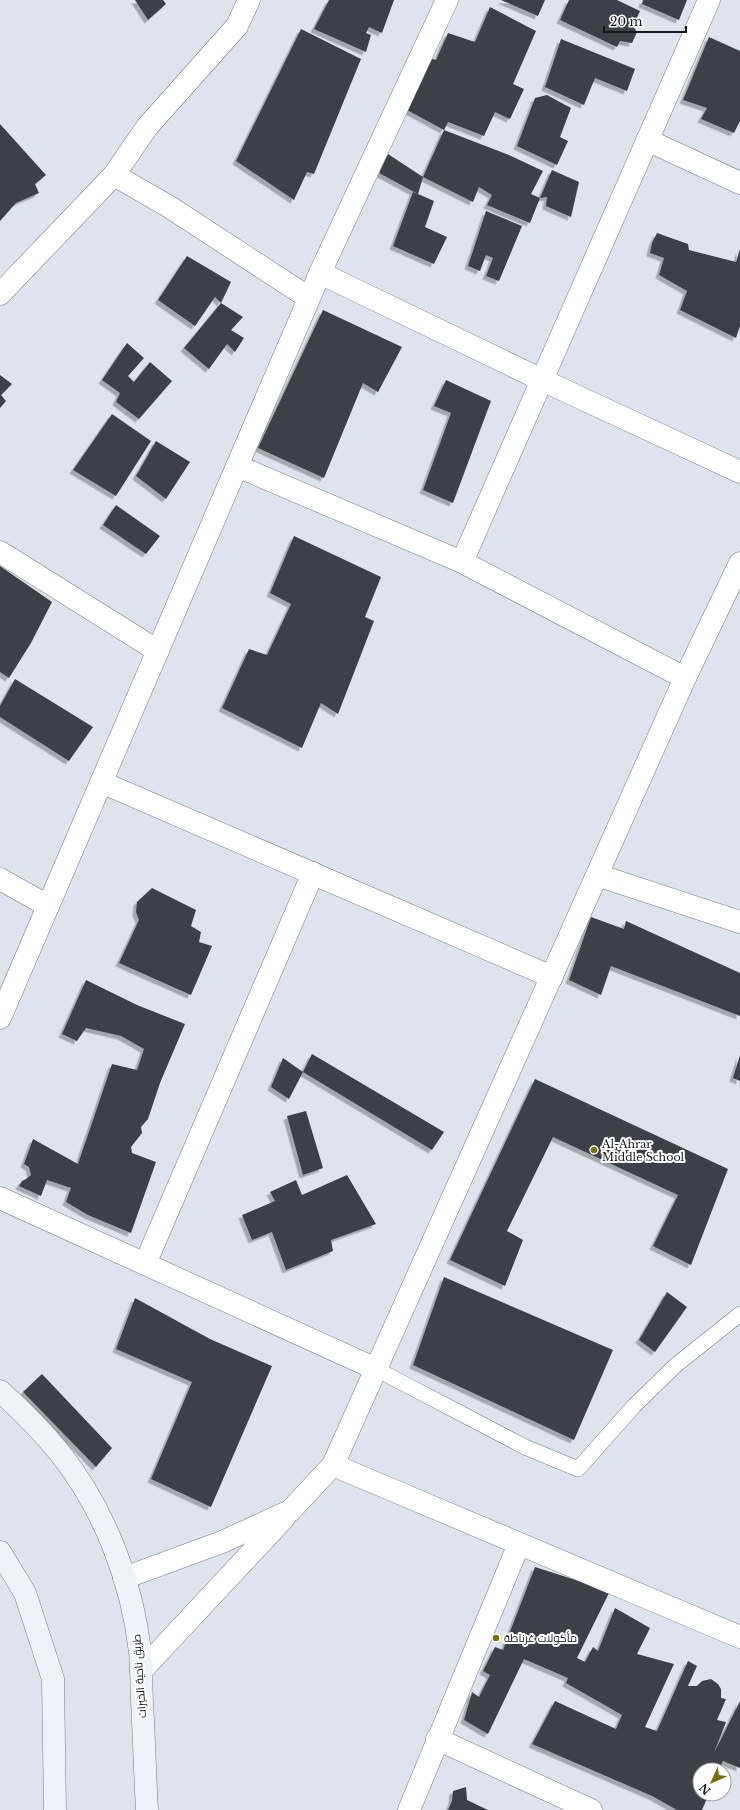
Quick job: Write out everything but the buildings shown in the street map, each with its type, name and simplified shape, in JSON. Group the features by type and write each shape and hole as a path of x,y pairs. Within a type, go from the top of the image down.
{"main road":[{"name":"طريق ناحية الخيرات","path":"0,1391 31,1420 60,1453 84,1489 105,1527 124,1578 133,1610 140,1653 147,1810"},
{"path":"0,1552 25,1593 53,1679 55,1810"}],"street":[{"path":"0,294 114,175 148,127 237,26 249,0"},
{"path":"0,1018 309,298 447,0"},
{"path":"462,562 709,0"},
{"path":"647,140 740,183"},
{"path":"114,175 168,206 309,298"},
{"path":"320,273 542,380 740,472"},
{"path":"237,466 462,562 685,678"},
{"path":"0,552 158,650"},
{"path":"141,1671 333,1465 685,678 740,564"},
{"path":"102,782 552,977"},
{"path":"145,1264 313,874"},
{"path":"597,875 740,922"},
{"path":"0,879 48,906"},
{"path":"0,1198 376,1368"},
{"path":"333,1465 740,1637"},
{"path":"124,1578 222,1542 290,1511"},
{"path":"409,1810 437,1739 519,1544"},
{"path":"437,1739 591,1810"}],"lane":[{"path":"376,1368 525,1446 578,1469 634,1406 676,1365 740,1314"}],"place":[{"name":"Al-Ahrar Middle School","path":"594,1150"},
{"name":"مأكولات غرناطة","path":"496,1638"}]}
